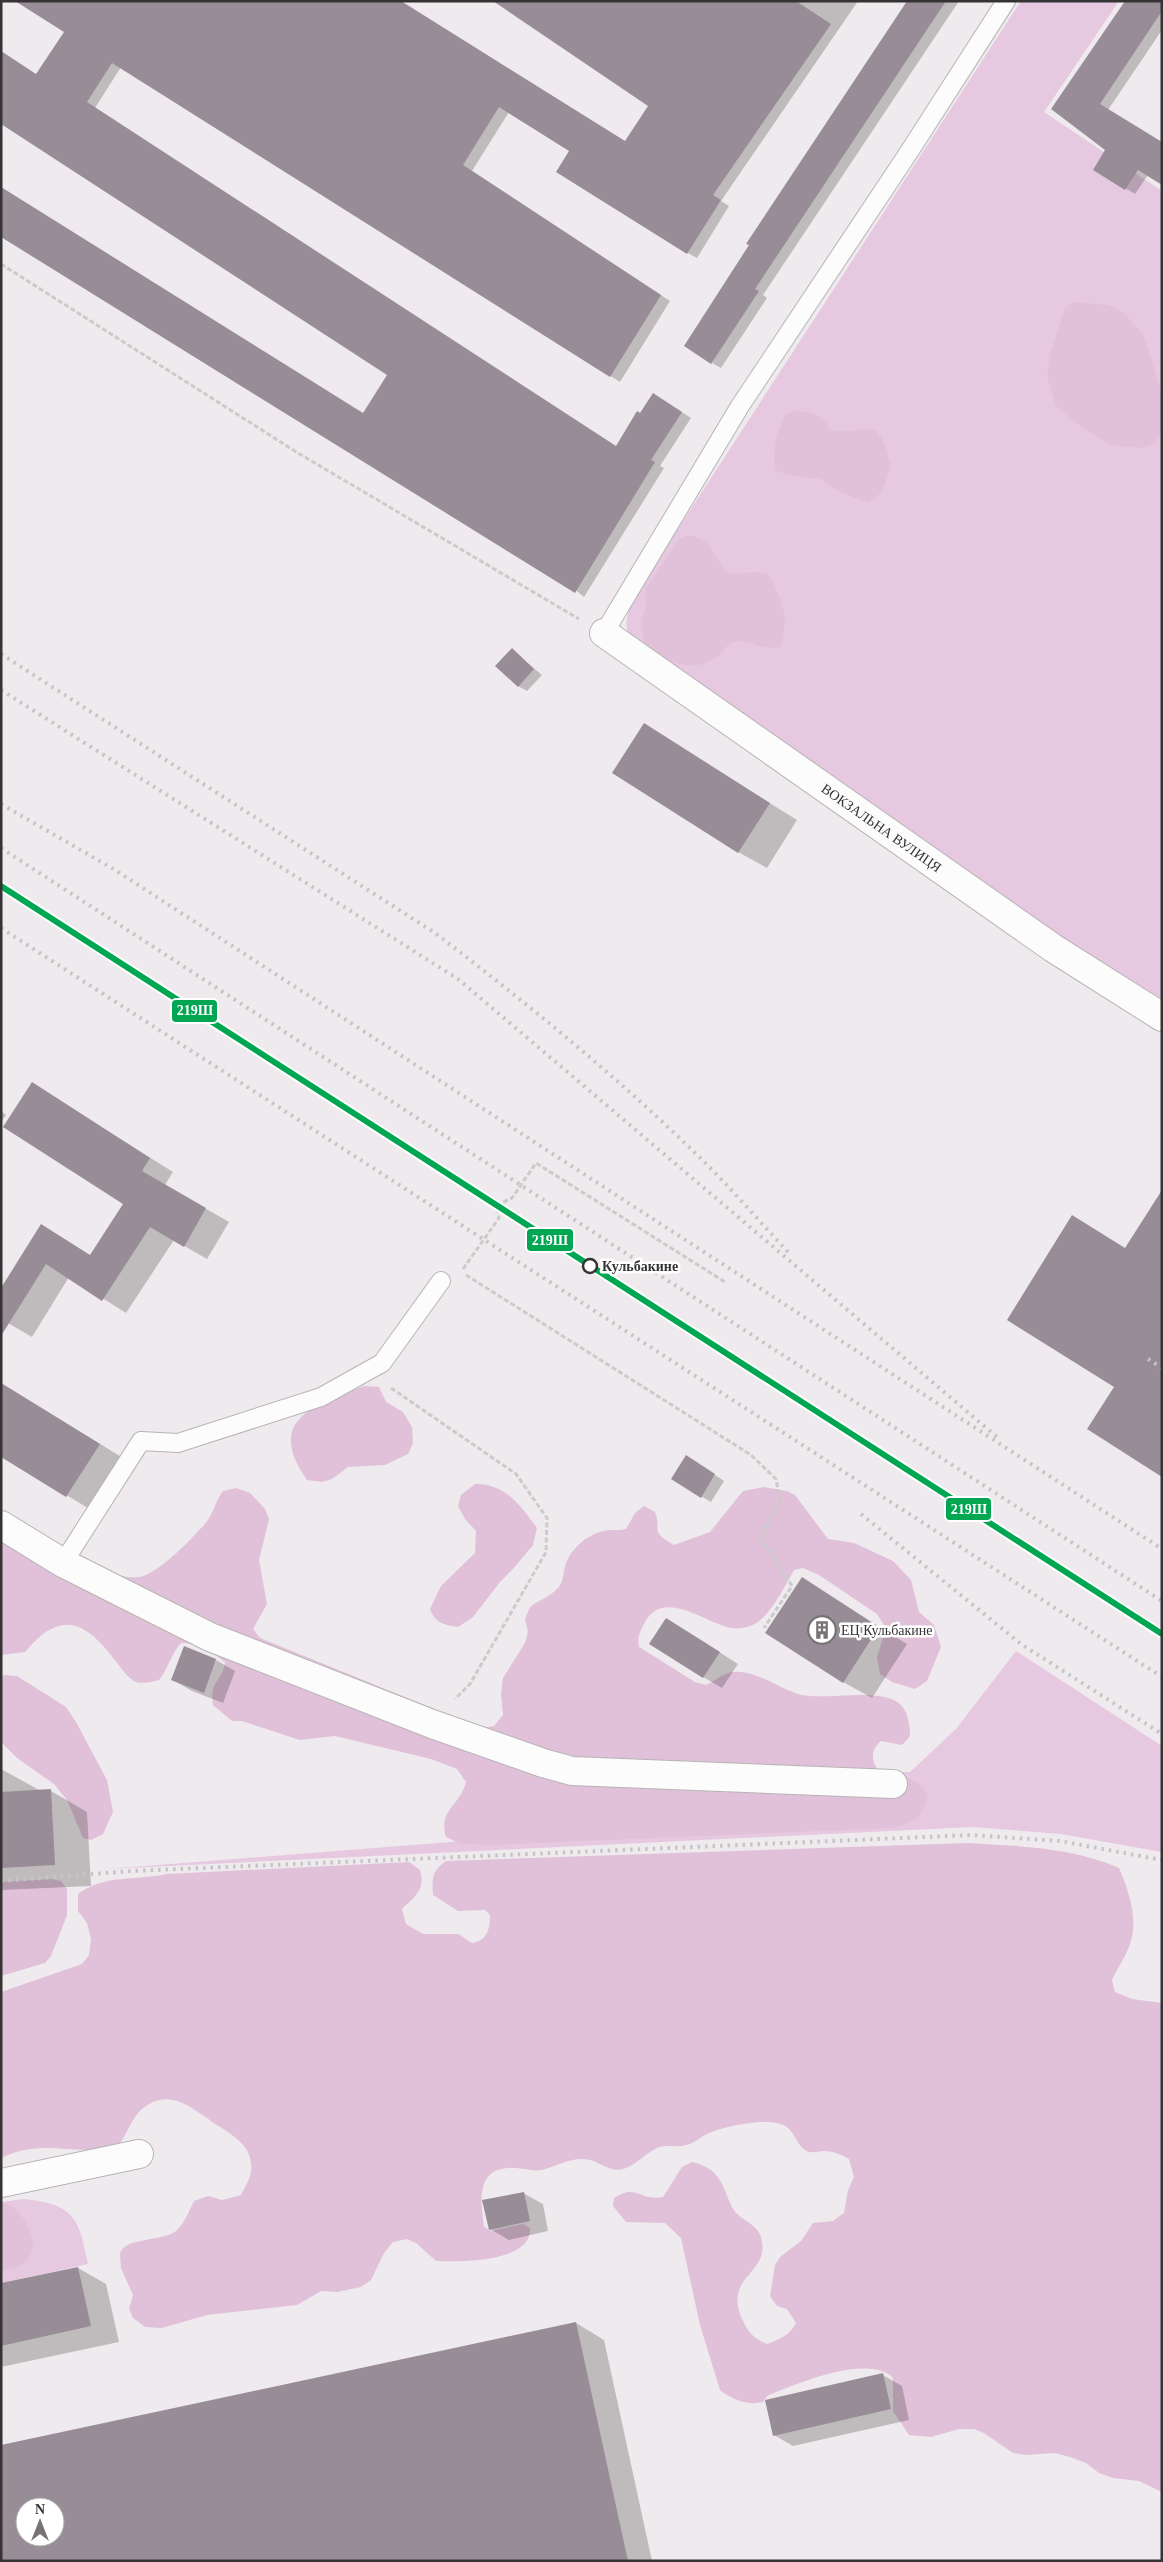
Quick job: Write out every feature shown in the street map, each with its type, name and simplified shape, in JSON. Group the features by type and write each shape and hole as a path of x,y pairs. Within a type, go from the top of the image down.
{"street":[{"name":"ВОКЗАЛЬНА ВУЛИЦЯ","path":"604,634 1053,948 1162,1017"},
{"path":"1,1525 63,1563 210,1637 432,1724 543,1763 572,1771 893,1784"},
{"path":"1,2183 139,2154"}],"lane":[{"path":"604,634 740,406 1006,1"},
{"path":"63,1563 141,1442 178,1442 321,1397 382,1363 441,1281"}],"path":[{"path":"1,264 298,453 604,634"},
{"path":"461,1272 498,1218 498,1205 512,1198 536,1163 724,1282"},
{"path":"441,1281 451,1265 751,1455 776,1479 780,1500 761,1538 792,1586 764,1628"},
{"path":"367,1372 516,1474 547,1518 546,1552 470,1684 432,1724"}],"shaded area":[{"path":"1021,1 1119,1 1044,112 1162,191 1162,1006 1056,941 633,642 627,630 627,619 635,595"},
{"path":"1074,302 1108,305 1123,312 1143,334 1162,393 1162,435 1150,446 1139,448 1109,445 1076,423 1056,406 1047,377 1050,354 1065,308"},
{"path":"794,411 815,414 830,429 835,431 875,429 883,440 891,466 882,492 868,503 840,492 820,479 787,475 775,470 775,449 780,429 785,415"},
{"path":"688,535 704,541 729,574 756,572 768,574 778,592 785,618 780,647 773,648 738,642 730,644 709,662 690,665 680,664 661,657 645,646 641,622 646,606 645,590 679,539"},
{"path":"364,1386 379,1387 386,1402 403,1412 412,1427 413,1443 408,1454 385,1465 348,1467 332,1479 322,1482 307,1480 295,1459 291,1442 293,1428 301,1417 313,1408"},
{"path":"475,1484 495,1487 504,1492 518,1504 537,1528 533,1545 500,1582 473,1617 458,1627 441,1623 432,1614 430,1609 441,1586 475,1553 476,1531 465,1519 458,1506 461,1495"},
{"path":"764,1487 787,1491 795,1495 828,1539 854,1543 893,1561 911,1580 919,1612 934,1625 941,1647 927,1681 915,1689 892,1682 880,1674 877,1657 886,1628 877,1614 819,1575 803,1568 794,1570 775,1602 757,1623 746,1627 731,1628 685,1610 663,1608 653,1612 645,1622 640,1631 639,1647 695,1682 706,1685 731,1672 741,1672 757,1676 786,1690 802,1695 880,1696 900,1704 907,1715 910,1736 902,1745 881,1741 874,1750 873,1761 883,1774 907,1778 922,1786 928,1796 923,1810 913,1821 894,1828 493,1845 461,1844 446,1837 444,1828 447,1814 459,1798 466,1782 457,1769 431,1759 335,1736 300,1740 242,1721 232,1721 213,1705 212,1697 225,1662 198,1646 181,1643 159,1680 144,1683 136,1682 130,1678 92,1636 82,1629 71,1625 61,1625 49,1630 25,1652 1,1655 1,1530 96,1570 133,1577 146,1575 170,1559 204,1525 223,1491 236,1488 250,1493 265,1509 269,1519 259,1560 267,1604 253,1629 260,1638 481,1728 494,1726 503,1715 501,1694 503,1678 525,1643 528,1632 525,1619 530,1607 552,1594 558,1588 567,1560 580,1544 591,1536 606,1530 626,1529 635,1513 644,1506 655,1512 661,1537 674,1545 710,1532 743,1491"},
{"path":"214,1629 488,1735 719,1768 910,1772 956,1729 1016,1651 1162,1746 1162,1852 1061,1834 972,1827 107,1869 488,1839 488,1757 208,1645"},
{"path":"4,1675 17,1676 66,1707 76,1722 107,1780 113,1812 103,1834 91,1840 83,1838 67,1800 54,1784 17,1758 1,1742 1,1677"},
{"path":"967,1843 1064,1852 1101,1861 1119,1868 1131,1903 1133,1932 1130,1946 1112,1980 1115,1992 1132,1999 1162,2003 1162,2492 1139,2481 1113,2478 1099,2473 1086,2463 1055,2453 1025,2455 1013,2453 984,2433 974,2429 959,2429 931,2437 909,2435 893,2411 893,2378 882,2371 867,2369 832,2373 779,2391 767,2396 763,2402 757,2403 740,2401 720,2390 700,2325 681,2238 665,2223 626,2222 613,2206 614,2198 628,2192 655,2198 663,2197 682,2167 692,2162 714,2172 734,2210 753,2226 760,2235 762,2253 759,2262 741,2285 738,2295 738,2306 743,2321 750,2333 767,2344 787,2334 796,2323 787,2309 777,2306 770,2296 775,2265 780,2257 801,2241 813,2223 833,2221 844,2213 848,2190 854,2177 849,2159 831,2152 809,2152 805,2150 790,2130 781,2124 755,2122 723,2128 687,2145 657,2148 634,2164 621,2170 612,2169 594,2161 578,2159 542,2170 509,2168 498,2170 490,2174 485,2181 483,2189 484,2227 491,2231 523,2224 530,2228 527,2240 519,2248 507,2254 476,2260 436,2261 416,2243 407,2239 393,2242 384,2253 371,2280 361,2287 337,2292 321,2291 297,2305 207,2315 162,2328 145,2327 133,2318 129,2309 133,2295 121,2268 120,2253 129,2244 162,2237 176,2231 184,2221 194,2201 208,2196 222,2200 241,2195 249,2180 251,2163 249,2155 240,2142 194,2109 181,2102 166,2099 151,2103 140,2111 132,2121 119,2145 96,2150 36,2148 13,2153 1,2158 1,1992 82,1964 89,1955 91,1939 87,1923 78,1911 78,1894 99,1883 167,1874 409,1862 420,1870 422,1882 418,1892 402,1909 406,1924 423,1934 458,1934 472,1943 481,1940 487,1934 490,1915 485,1910 458,1911 433,1895 435,1871 446,1861"},
{"path":"51,1879 61,1881 67,1889 67,1915 51,1956 45,1963 1,1976 1,1882"},
{"path":"24,2199 54,2205 72,2217 81,2236 88,2264 1,2283 1,2202"},
{"path":"1,2202 12,2206 20,2214 28,2227 33,2241 30,2255 24,2263 15,2268 1,2271"}],"building":[{"path":"15,1 401,1 625,141 648,106 493,1 796,1 831,24 713,195 721,200 687,254 556,172 569,151 499,107 463,165 661,295 610,377 112,63 87,102 616,446 637,411 640,413 653,393 682,412 651,460 655,462 575,593 1,237 1,187 363,413 387,375 1,124 1,51 36,74 64,32"},
{"path":"907,1 946,1 755,289 759,291 711,364 684,346 749,245 746,244"},
{"path":"1125,1 1162,1 1162,11 1100,104 1162,142 1162,185 1138,170 1125,190 1093,170 1105,150 1051,109"},
{"path":"512,648 534,669 518,687 495,666"},
{"path":"644,723 770,803 738,853 612,773"},
{"path":"32,1082 150,1158 142,1171 206,1208 184,1247 150,1227 102,1301 46,1264 1,1336 1,1288 41,1224 90,1255 123,1204 3,1127"},
{"path":"1162,1190 1162,1477 1087,1429 1114,1387 1007,1320 1072,1215 1125,1248"},
{"path":"1,1383 100,1444 66,1497 1,1457"},
{"path":"686,1455 715,1474 701,1498 671,1479"},
{"name":"ЕЦ Кульбакине","path":"802,1577 879,1627 843,1683 765,1633"},
{"path":"666,1618 720,1652 703,1678 649,1644"},
{"path":"184,1646 216,1659 204,1693 171,1680"},
{"path":"51,1789 55,1865 1,1868 1,1792"},
{"path":"524,2192 530,2221 489,2230 482,2200"},
{"path":"78,2267 91,2326 1,2346 1,2283"},
{"path":"576,2322 628,2561 1,2561 1,2445"},
{"path":"883,2373 891,2409 773,2436 765,2400"}],"railway":[{"path":"1,654 435,933 533,1010 660,1119 728,1186 789,1253"},
{"path":"1,690 458,979 997,1437"},
{"path":"1,804 115,870 1162,1549"},
{"path":"1,848 1162,1601"},
{"path":"1,928 1162,1677"},
{"path":"1148,1359 1162,1368"},
{"path":"861,1514 1021,1644 1162,1734"},
{"path":"1,1881 132,1871 972,1835 1060,1841 1162,1860"}],"transit line":[{"name":"219Ш","path":"1,886 1162,1634"}],"place":[{"name":"Кульбакине","path":"590,1266"},
{"name":"ЕЦ Кульбакине","path":"822,1630"}]}
